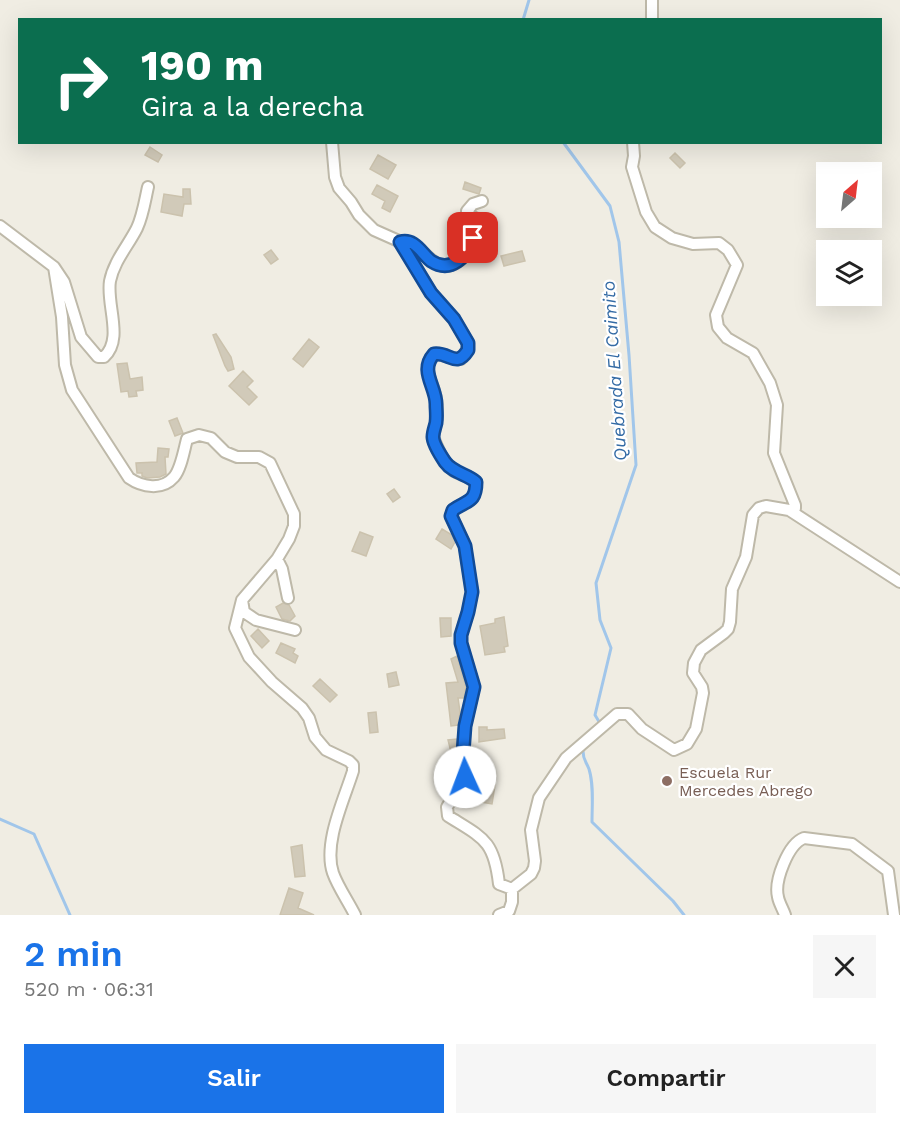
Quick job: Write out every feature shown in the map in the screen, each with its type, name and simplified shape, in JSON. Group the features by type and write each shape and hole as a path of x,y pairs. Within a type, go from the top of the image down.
{"street":[{"path":"652,0 652,18"},
{"path":"332,144 335,177 339,188 359,215 374,230 400,242 431,293 454,319 468,343 468,350 464,356 455,360 434,354 428,365 428,377 436,399 437,421 433,437 446,464 476,482 476,493 471,501 453,510 451,516 465,546 471,587 461,643 474,687 464,735 466,786 464,794 450,802 447,812 448,816 482,838 493,853 499,884 512,889"},
{"path":"633,144 632,167 646,212 655,227 672,238 693,244 719,243 728,250 737,265 716,315 718,327 727,338 753,353 770,383 777,405 774,453 795,505 795,508 789,510"},
{"path":"0,226 54,267 64,282 81,337 98,357 104,357 108,353 114,331 109,297 111,280 115,266 139,225 148,187"},
{"path":"400,242 406,240 414,244 432,261 439,264 455,264 466,254 474,230 479,224 478,220 467,212 473,204 482,201"},
{"path":"54,267 62,317 65,365 72,390 129,478 140,485 162,485 176,476 187,439 199,435 211,438 225,452 237,456 259,457 270,463 294,514 294,526 290,539 277,559 242,600 235,628 249,657 272,682 302,708 309,718 315,737 326,750 353,765 331,842 330,857 333,873 355,915"},
{"path":"512,889 531,874 534,868 536,861 531,830 539,798 566,758 616,714 628,714 642,729 674,750 687,744 696,729 703,693 693,673 694,663 701,650 728,629 732,589 746,557 753,515 759,508 766,506 789,510 900,582"},
{"path":"277,559 282,569 288,598"},
{"path":"242,600 244,612 256,620 295,630"},
{"path":"785,915 778,897 777,880 792,845 804,838 852,844 888,871 894,915"},
{"path":"500,915 509,911 512,889"}],"building":[{"path":"150,147 162,155 158,162 145,155"},
{"path":"675,153 685,163 680,168 670,158"},
{"path":"378,155 396,165 388,179 370,169"},
{"path":"465,182 481,188 479,194 463,189"},
{"path":"377,185 398,196 390,212 382,208 385,201 372,194"},
{"path":"183,189 190,189 191,204 184,204 182,216 161,212 164,194 183,197"},
{"path":"271,250 278,259 271,264 264,255"},
{"path":"522,251 525,261 504,266 501,256"},
{"path":"216,334 231,357 234,369 228,371 225,366 213,335"},
{"path":"309,339 319,347 303,367 293,359"},
{"path":"127,363 130,379 142,377 143,390 136,391 137,396 129,397 128,391 121,392 117,364"},
{"path":"243,371 253,381 247,387 257,397 249,405 229,386"},
{"path":"177,418 183,433 175,436 169,421"},
{"path":"158,448 169,449 168,457 165,457 166,474 147,478 142,476 142,473 137,473 136,463 157,462"},
{"path":"394,489 400,497 393,502 387,494"},
{"path":"442,529 452,535 455,542 451,549 436,539"},
{"path":"360,532 373,537 366,556 352,551"},
{"path":"283,603 289,605 295,616 290,621 282,619 276,607"},
{"path":"504,617 508,646 504,647 505,652 485,655 480,626 495,623 495,619"},
{"path":"440,618 451,618 451,636 441,637"},
{"path":"258,629 269,641 262,648 251,636"},
{"path":"281,643 295,649 293,653 298,656 295,663 276,653"},
{"path":"457,656 466,687 464,698 458,698 460,712 458,725 451,726 446,683 458,682 451,659"},
{"path":"396,672 399,685 389,687 387,674"},
{"path":"320,679 337,695 330,702 313,686"},
{"path":"376,712 378,732 370,733 368,713"},
{"path":"479,727 487,727 487,730 504,729 505,738 479,742"},
{"path":"457,739 456,752 451,752 448,740"},
{"path":"457,767 458,778 451,781 447,771"},
{"path":"477,782 495,785 492,804 474,801"},
{"path":"302,845 305,876 295,877 291,847"},
{"path":"289,888 303,893 298,908 314,915 280,915"}],"waterway":[{"name":"Quebrada El Caimito","path":"524,18 529,0"},
{"name":"Quebrada El Caimito","path":"564,144 610,206 619,242 636,465 596,583 600,620 611,648 595,715 601,725"},
{"name":"Quebrada El Caimito","path":"585,748 584,756 592,782 592,822 673,901 684,915"},
{"path":"0,819 34,834 70,915"}],"place":[{"name":"Escuela Rur Mercedes Abrego","path":"667,781"}],"route":[{"path":"465,777 463,753 465,726 474,687 461,643 461,635 472,592 465,546 451,516 453,510 458,506 471,501 476,493 476,482 446,464 439,451 433,437 437,421 436,399 427,372 430,359 434,354 455,360 460,359 468,350 468,343 454,319 439,304 420,278 400,242 406,240 414,244 432,261 447,265 460,261 473,238"}]}
